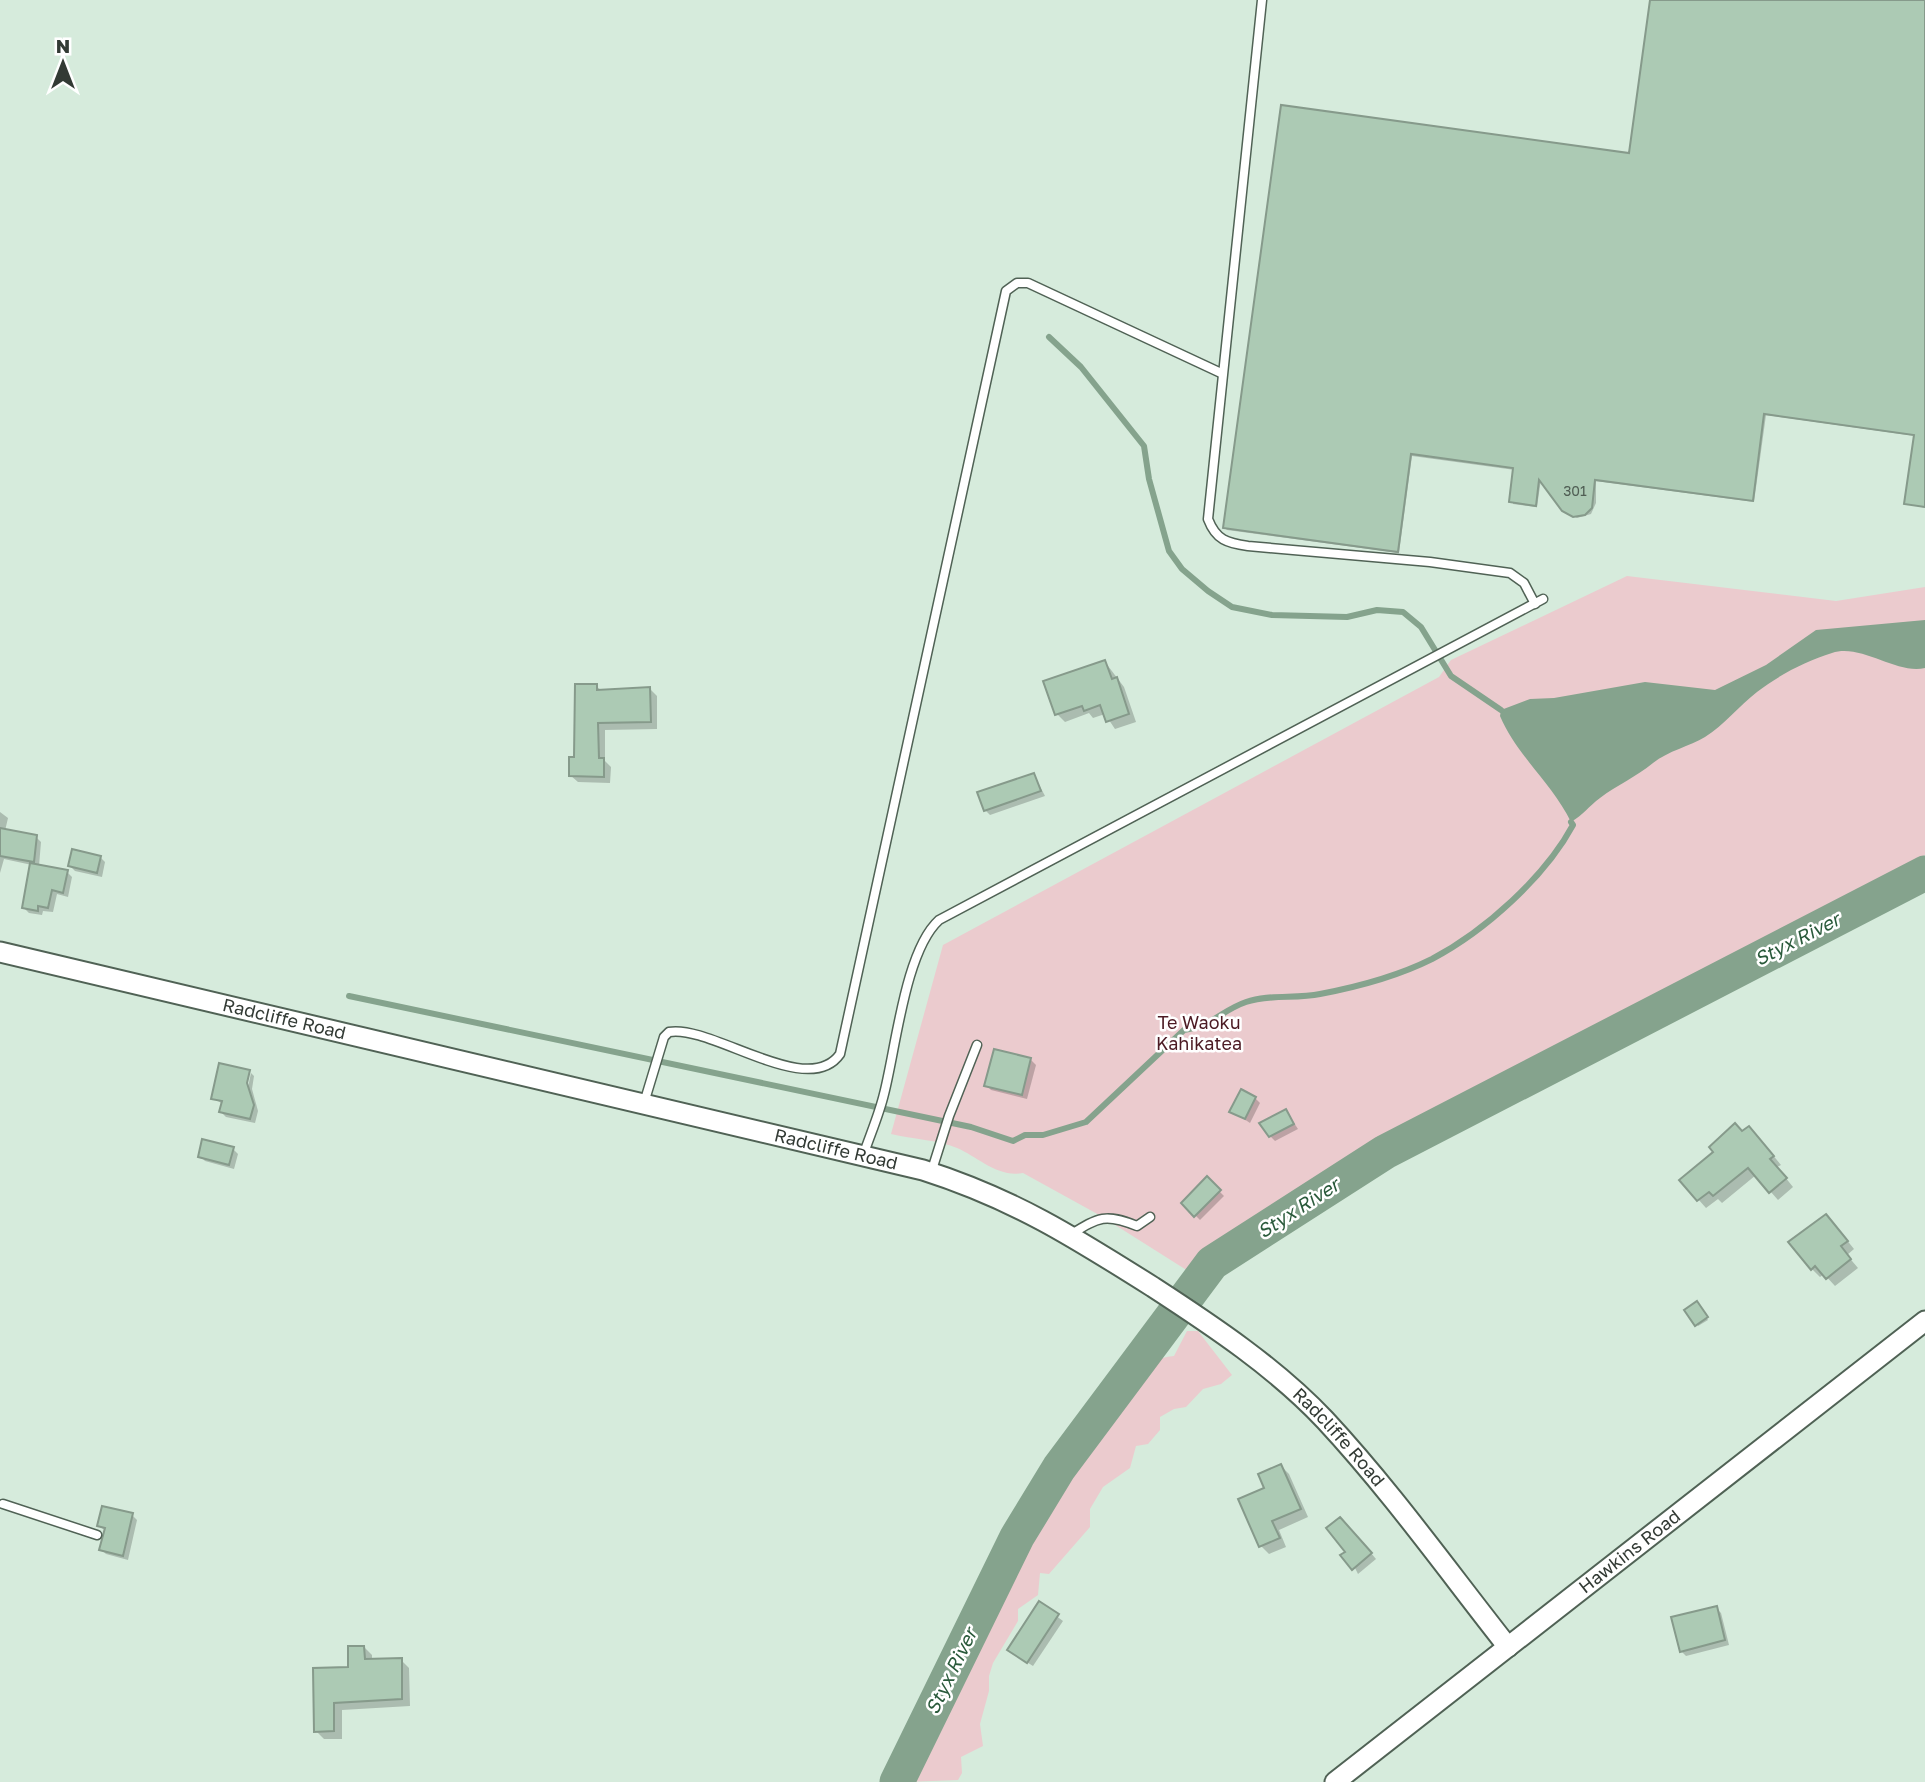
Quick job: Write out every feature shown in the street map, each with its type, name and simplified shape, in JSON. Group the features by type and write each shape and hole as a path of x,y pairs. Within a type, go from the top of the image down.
{"street":[{"name":"Radcliffe Road","path":"0,952 863,1156 931,1173 1020,1206 1164,1294 1287,1385 1325,1420 1508,1647"},
{"name":"Hawkins Road","path":"1335,1782 1925,1321"}],"lane":[{"path":"863,1156 884,1097 917,954 929,930 939,920 1539,602 1524,583 1510,573 1430,562 1248,546 1227,543 1214,534 1209,519 1221,373 1262,0"},
{"path":"644,1103 664,1037 676,1031 809,1069 827,1065 840,1054 1006,292 1017,283 1028,283 1221,373"},
{"path":"931,1173 949,1115 978,1045"},
{"path":"1070,1235 1099,1217 1118,1218 1137,1226 1150,1217"},
{"path":"3,1504 97,1535"}],"green space":[{"name":"Te Waoku Kahikatea","path":"1627,576 1836,601 1925,587 1925,855 1760,941 1188,1271 1101,1216 1023,1173 997,1170 950,1145 891,1134 943,945 1439,677 1451,660"},
{"path":"1187,1331 1198,1331 1232,1375 1221,1384 1203,1389 1186,1407 1174,1409 1160,1417 1160,1430 1148,1444 1136,1446 1130,1468 1103,1487 1090,1509 1090,1527 1049,1574 1040,1573 1038,1595 1018,1609 1018,1621 993,1663 980,1724 983,1746 961,1757 962,1773 958,1780 905,1782 891,1764 907,1725 920,1725 924,1712 949,1693 1004,1595 1000,1574 1009,1553 1025,1537 1026,1520 1038,1487 1069,1473 1072,1441 1084,1420 1118,1400 1141,1371 1154,1361 1174,1356"}],"shaded area":[{"path":"1925,620 1925,668 1903,667 1867,655 1843,651 1812,660 1765,686 1712,732 1659,759 1606,793 1571,822 1516,744 1500,716 1501,710 1530,699 1554,698 1645,682 1715,690 1766,665 1816,630"}],"building":[{"path":"1650,0 1925,0 1925,507 1904,504 1914,435 1764,414 1753,501 1595,480 1592,508 1585,515 1573,517 1562,511 1539,480 1536,506 1509,502 1513,468 1411,454 1398,552 1223,528 1281,105 1629,153"},
{"path":"1105,660 1112,679 1117,677 1129,714 1106,722 1100,705 1084,711 1082,706 1055,715 1043,681"},
{"path":"575,684 597,684 597,690 650,687 651,722 598,723 599,758 604,758 604,777 569,776 569,757 574,757"},
{"path":"1034,773 1041,791 984,811 977,792"},
{"path":"0,828 37,835 34,862 0,856"},
{"path":"72,849 101,856 97,873 68,866"},
{"path":"30,863 68,870 63,893 52,890 48,908 38,906 38,911 22,908"},
{"path":"994,1049 1031,1058 1022,1095 984,1086"},
{"path":"219,1063 250,1070 247,1083 254,1105 250,1119 219,1112 222,1101 211,1099"},
{"path":"1241,1089 1256,1097 1245,1119 1229,1112"},
{"path":"1286,1109 1294,1124 1269,1137 1259,1123"},
{"path":"1735,1123 1742,1131 1749,1126 1774,1156 1770,1159 1787,1178 1769,1193 1748,1168 1713,1196 1709,1192 1697,1201 1679,1180 1713,1152 1709,1147"},
{"path":"202,1139 234,1147 229,1165 198,1157"},
{"path":"1207,1176 1221,1190 1194,1217 1181,1203"},
{"path":"1826,1214 1848,1241 1841,1246 1851,1259 1826,1279 1815,1266 1811,1270 1788,1242"},
{"path":"1697,1301 1708,1317 1695,1326 1684,1310"},
{"path":"1281,1464 1301,1509 1272,1521 1280,1538 1259,1547 1238,1499 1264,1488 1258,1474"},
{"path":"102,1506 133,1513 123,1556 99,1550 105,1528 97,1526"},
{"path":"1340,1517 1372,1553 1352,1570 1340,1555 1345,1552 1326,1528"},
{"path":"1039,1601 1059,1614 1027,1663 1007,1650"},
{"path":"1717,1606 1725,1640 1680,1652 1671,1617"},
{"path":"348,1646 364,1646 365,1659 402,1658 402,1699 334,1703 334,1731 314,1732 313,1668 348,1667"}],"waterway":[{"path":"1049,337 1081,367 1144,446 1149,479 1169,551 1182,569 1208,591 1232,607 1272,615 1347,617 1377,610 1403,612 1421,627 1451,676 1501,710"},
{"path":"349,996 971,1127 1013,1141 1025,1135 1043,1135 1086,1122 1184,1030 1209,1022 1238,1005 1264,998 1311,995 1348,988 1391,976 1432,959 1472,934 1512,901 1547,864 1573,825 1571,822"},
{"name":"Styx River","path":"897,1782 1017,1537 1059,1468 1212,1263 1385,1152 1925,873"}]}
